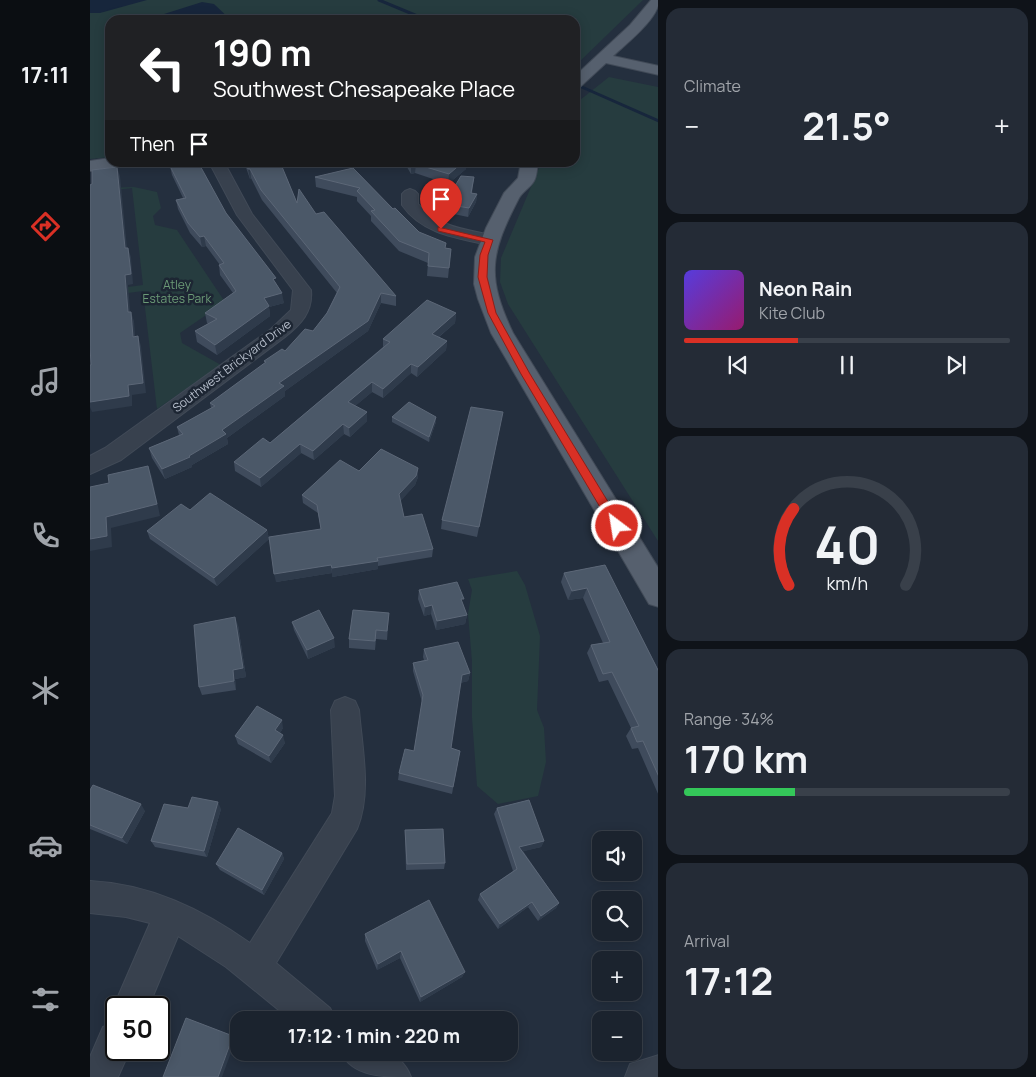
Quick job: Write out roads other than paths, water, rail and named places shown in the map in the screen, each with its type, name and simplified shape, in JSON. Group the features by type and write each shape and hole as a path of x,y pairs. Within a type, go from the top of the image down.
{"main road":[{"path":"580,80 635,28 658,0"},
{"path":"604,58 658,71"},
{"path":"90,166 105,164"},
{"path":"529,167 526,180 517,174 484,255 482,277 487,297 495,320 525,374 658,595"}],"street":[{"name":"Southwest Brickyard Drive","path":"90,466 113,454 278,333 297,318 301,311 304,298 298,284 245,215 219,167"},
{"path":"410,194 410,205 424,220 441,229 489,240"},
{"path":"255,967 346,818 350,796 345,710"},
{"path":"90,897 118,899 147,906 204,932 255,967 307,1011"},
{"path":"135,996 170,916"},
{"path":"100,1077 107,1061"},
{"path":"371,1061 393,1077"},
{"path":"643,1077 658,1073"}],"water":[{"path":"90,0 147,0 100,13 90,13"},
{"path":"202,2 214,4 226,15 161,15"}],"waterway":[{"path":"379,0 415,15"},
{"path":"580,86 658,121"}],"park label":[{"name":"Atley Estates Park","path":"177,292"}]}
